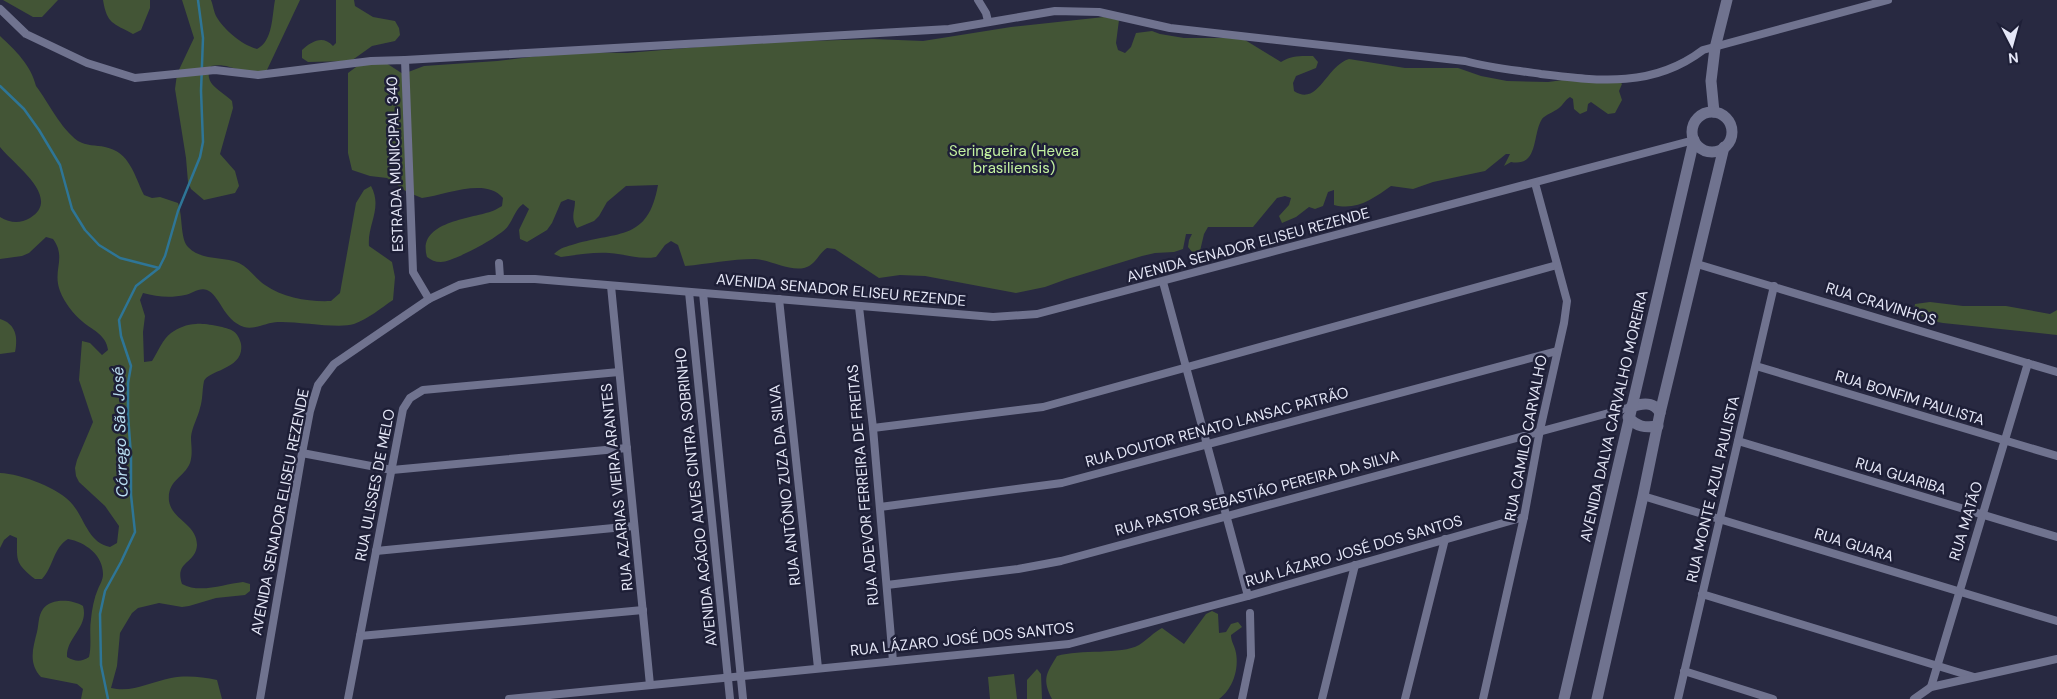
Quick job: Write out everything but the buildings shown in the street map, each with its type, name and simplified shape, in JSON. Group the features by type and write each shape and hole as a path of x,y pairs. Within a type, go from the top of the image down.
{"street":[{"path":"978,0 986,12 988,21"},
{"path":"1597,699 1644,496 1660,413 1724,147 1730,139 1732,129 1724,116 1714,112 1711,81 1715,48 1727,0"},
{"path":"405,60 949,29 988,21 1055,12 1099,12 1170,28 1466,60 1500,68 1606,80 1624,80 1655,73 1688,62 1703,50 1888,0"},
{"name":"ESTRADA MUNICIPAL 340","path":"0,9 26,34 87,63 135,78 215,70 258,75 372,61 405,60 413,272 429,298"},
{"name":"AVENIDA DALVA CARVALHO MOREIRA","path":"1564,699 1694,140 1692,130 1696,120 1704,114 1714,112"},
{"path":"1694,140 1700,148 1710,152 1724,147"},
{"name":"AVENIDA SENADOR ELISEU REZENDE","path":"260,699 302,454 318,385 334,364 429,298 459,285 500,278 535,279 859,307 1011,317 1037,314 1694,140"},
{"name":"RUA CAMILO CARVALHO","path":"1483,699 1524,517 1566,301 1535,183"},
{"path":"499,263 500,278"},
{"name":"RUA CRAVINHOS","path":"1697,264 2057,372"},
{"path":"873,428 1043,407 1558,265"},
{"path":"1163,282 1248,596"},
{"name":"RUA AZARIAS VIEIRA ARANTES","path":"611,286 650,685"},
{"name":"RUA MONTE AZUL PAULISTA","path":"1678,699 1774,286"},
{"name":"AVENIDA ACÁCIO ALVES CINTRA SOBRINHO","path":"689,292 730,699"},
{"name":"AVENIDA ACÁCIO ALVES CINTRA SOBRINHO","path":"703,293 743,699"},
{"name":"RUA ANTÔNIO ZUZA DA SILVA","path":"779,299 818,668"},
{"name":"RUA ADEVOR FERREIRA DE FREITAS","path":"859,307 873,428 893,661"},
{"name":"RUA DOUTOR RENATO LANSAC PATRÃO","path":"880,507 1062,483 1557,351"},
{"name":"RUA MATÃO","path":"1931,687 2028,363"},
{"name":"RUA BONFIM PAULISTA","path":"1756,366 2057,456"},
{"name":"RUA ULISSES DE MELO","path":"348,699 403,409 410,398 422,390 619,372"},
{"path":"1658,426 1645,427 1632,422 1630,412 1640,403 1657,408 1660,413"},
{"name":"RUA PASTOR SEBASTIÃO PEREIRA DA SILVA","path":"887,585 1018,569 1061,560 1540,430 1630,412"},
{"name":"RUA GUARIBA","path":"1738,441 2057,537"},
{"path":"302,454 392,470 627,448"},
{"name":"RUA GUARA","path":"1644,496 2057,621"},
{"name":"RUA LÁZARO JOSÉ DOS SANTOS","path":"509,699 1069,644 1248,596 1524,517"},
{"path":"376,551 634,526"},
{"path":"1405,699 1445,539"},
{"path":"1322,699 1355,565"},
{"path":"1702,594 1974,677"},
{"path":"360,636 643,610"},
{"path":"1242,699 1251,656 1250,614"},
{"path":"1914,699 1931,687 2057,659"},
{"path":"1684,671 1773,699"}],"green space":[{"path":"3,0 58,0 42,17 33,17"},
{"path":"103,0 150,0 150,8 141,30 133,34 112,22 107,14"},
{"path":"182,0 211,0 216,16 224,26 234,36 257,49 269,34 275,0 300,0 266,72 243,71 223,66 211,66 209,78 211,82 232,101 233,108 220,154 235,171 239,186 235,193 204,200 191,189 188,182 175,89 177,74 194,38"},
{"path":"336,0 354,0 355,6 373,17 395,21 400,35 395,41 372,46 351,61 308,62 302,58 302,50 310,44 318,40 325,41 333,46 336,43"},
{"name":"Seringueira (Hevea brasiliensis)","path":"1104,17 1119,20 1116,43 1118,50 1125,53 1131,47 1136,33 1152,31 1184,38 1245,40 1281,62 1293,57 1313,56 1318,62 1316,68 1296,76 1293,83 1294,91 1302,95 1316,90 1334,69 1349,59 1405,68 1458,68 1481,76 1507,81 1620,81 1622,84 1619,91 1622,100 1615,113 1608,114 1591,102 1588,104 1587,111 1580,114 1574,109 1573,99 1570,97 1559,108 1542,119 1530,155 1526,160 1520,162 1511,162 1504,166 1510,154 1506,154 1485,171 1433,182 1413,189 1391,186 1358,205 1334,205 1334,190 1328,192 1323,206 1315,209 1309,207 1296,217 1282,223 1279,216 1289,205 1291,198 1285,196 1277,198 1253,227 1208,227 1204,234 1200,251 1193,253 1188,247 1192,234 1186,234 1183,249 1142,256 1045,287 1016,293 925,276 900,275 879,278 835,249 827,248 808,267 798,269 755,259 685,266 678,245 671,241 665,245 656,257 650,258 609,253 561,257 554,254 566,247 629,231 639,225 647,216 658,185 626,186 607,202 594,221 577,228 573,218 575,201 568,199 561,202 547,230 527,242 520,239 519,230 529,209 523,204 516,211 508,226 497,236 456,258 437,262 427,257 426,245 430,235 438,228 449,223 495,210 502,206 503,198 496,192 476,188 422,198 407,192 387,178 370,176 352,170 348,153 348,73 360,64 383,61 403,74 424,66 497,61 570,52 627,53 746,43 873,39 923,41 1011,27"},
{"path":"0,36 17,52 34,78 36,86 60,122 72,136 81,143 105,147 120,154 130,165 144,195 152,198 160,197 178,203 184,239 188,247 199,254 239,263 265,285 280,293 306,300 331,301 340,293 356,203 364,190 371,186 374,194 375,209 369,246 392,262 395,277 393,300 359,322 338,326 278,322 248,328 237,324 231,319 215,297 204,289 174,297 143,293 140,300 145,316 143,332 144,362 152,361 171,333 189,325 204,324 226,328 234,332 240,340 241,352 237,359 226,368 207,377 204,381 201,405 191,437 192,453 190,463 173,484 169,494 169,501 175,513 189,527 196,538 196,551 181,571 182,584 189,587 204,588 243,582 250,584 250,591 245,595 216,598 189,606 182,607 159,603 138,608 132,613 120,633 117,666 111,688 127,689 171,678 200,677 217,680 222,699 81,699 83,689 77,684 41,677 34,666 33,650 40,614 47,605 56,601 68,601 83,606 83,620 70,644 67,657 78,661 89,657 90,624 95,596 103,574 102,567 92,550 81,543 68,539 59,547 42,579 35,579 18,561 17,538 10,535 4,540 0,548 0,473 29,479 59,493 73,505 92,536 103,545 110,547 117,543 119,526 105,506 79,482 75,468 93,422 79,380 82,341 90,343 102,355 108,350 107,345 99,334 76,316 62,295 58,284 59,252 53,239 46,237 29,253 22,256 0,259 0,217 15,222 26,220 39,210 41,201 32,181 0,147"},
{"path":"1930,302 1963,306 2006,306 2050,314 2057,310 2057,335 1943,323 1932,321 1914,312 1915,304"},
{"path":"0,319 10,324 15,332 15,352 0,354"},
{"path":"1212,611 1218,614 1219,633 1226,632 1231,624 1238,622 1242,627 1231,635 1237,659 1236,672 1228,690 1219,699 1052,699 1046,681 1048,672 1057,656 1131,648 1139,645 1162,628 1184,644 1206,614"},
{"path":"1037,669 1041,674 1042,699 1027,699 1027,680"},
{"path":"1014,674 1017,699 990,699 988,677"}],"waterway":[{"name":"Córrego São José","path":"108,699 101,665 100,614 105,591 135,532 131,495 128,415 128,383 131,366 121,336 119,320 136,286 159,268 165,256 178,211 200,157 203,142 201,91 203,38 198,0"},
{"path":"0,86 24,109 60,165 72,209 85,230 99,245 120,258 159,268"}]}
